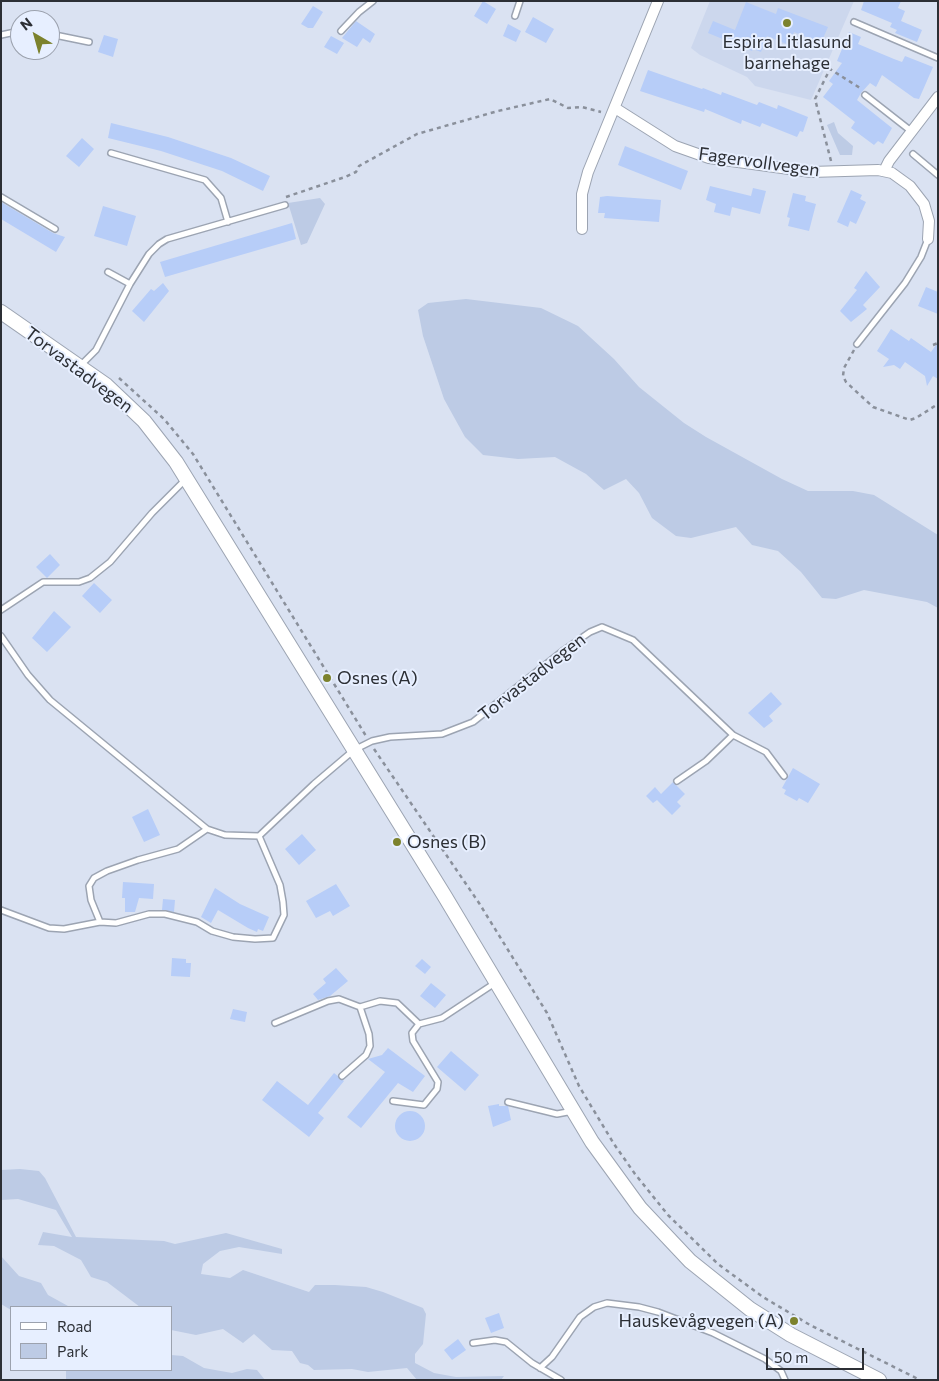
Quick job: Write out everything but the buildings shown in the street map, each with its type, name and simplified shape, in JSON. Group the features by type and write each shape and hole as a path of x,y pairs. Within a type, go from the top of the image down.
{"main road":[{"name":"Torvastadvegen","path":"2,314 106,385 138,414 187,478 573,1111 621,1183 660,1231 690,1262 715,1283 781,1329 879,1380"}],"street":[{"path":"582,229 581,206 584,185 658,1"},
{"path":"884,171 911,130 938,97"},
{"name":"Fagervollvegen","path":"614,112 675,146 709,158 811,172 884,171 892,173 905,181 924,204 930,221 928,239"}],"lane":[{"path":"341,31 359,12 373,1"},
{"path":"515,16 520,1"},
{"path":"854,22 938,58"},
{"path":"60,36 89,42"},
{"path":"865,95 911,130"},
{"path":"111,153 205,180 221,198 228,222"},
{"path":"913,154 938,175"},
{"path":"1,197 55,229"},
{"path":"80,366 96,350 130,284 149,254 159,244 168,239 286,205"},
{"name":"Fagervollvegen","path":"857,344 905,283 921,257 928,239"},
{"path":"108,272 130,284"},
{"path":"1,610 43,582 79,582 90,578 110,562 187,478"},
{"name":"Torvastadvegen","path":"258,836 354,750 369,742 390,737 442,734 473,722 564,650 590,632 602,627 633,640 732,735 766,752 784,776"},
{"path":"1,636 28,675 50,700 207,829 225,835 258,836 280,885 284,915 273,938 255,939 233,937 212,932 197,922 165,914 149,914 116,923 100,922 64,928 49,928 1,910"},
{"path":"677,781 706,761 732,735"},
{"path":"100,922 91,900 90,886 94,878 107,871 138,860 178,849 207,829"},
{"path":"393,1101 424,1105 437,1089 438,1082 413,1041 412,1032 419,1024 442,1018 496,982"},
{"path":"275,1023 328,1001 339,999 360,1007 380,1001 402,1005 419,1024"},
{"path":"342,1076 366,1054 370,1046 369,1034 360,1007"},
{"path":"508,1102 557,1114 573,1111"},
{"path":"540,1368 552,1357 580,1317 594,1307 608,1304 640,1307 714,1333 765,1359 781,1371 785,1380"},
{"path":"472,1342 495,1340 506,1342 540,1368 561,1380"}],"path":[{"path":"834,173 815,99 830,68 863,90 865,95"},
{"path":"286,205 285,197 356,172 359,166 417,134 498,111 550,99 568,108 591,108 614,112"},
{"path":"933,345 938,343"},
{"path":"857,344 844,368 843,376 867,402 874,407 910,420 938,404"},
{"path":"113,373 164,419 193,454 369,742 478,903 547,1013 579,1086 614,1144 635,1174 668,1215 718,1264 763,1298 810,1325 920,1380"}],"shaded area":[{"path":"710,1 854,1 811,100 755,86 747,77 700,55 691,48"}],"green space":[{"path":"834,122 838,133 853,146 852,155 840,155 827,125"},
{"path":"320,198 325,204 307,243 301,245 288,203"},
{"path":"466,299 541,308 578,326 614,359 639,387 684,423 706,437 782,479 808,491 853,491 874,495 938,535 938,608 927,602 864,590 836,599 822,598 801,572 778,551 752,545 736,527 691,538 676,536 652,518 639,493 626,479 604,490 586,474 555,457 518,459 483,455 465,437 444,399 423,336 418,310 428,303"},
{"path":"1,1170 39,1171 45,1178 76,1237 164,1241 175,1244 226,1233 282,1249 282,1254 239,1247 220,1251 203,1264 201,1274 230,1278 243,1270 309,1292 315,1285 335,1285 366,1287 383,1292 423,1308 426,1314 423,1344 415,1354 415,1363 434,1373 456,1377 504,1376 501,1380 417,1380 407,1368 368,1372 352,1369 314,1370 308,1365 300,1363 292,1351 272,1350 254,1334 243,1343 223,1329 196,1335 172,1330 172,1306 139,1306 107,1282 91,1277 81,1260 54,1246 38,1245 43,1232 72,1237 56,1210 18,1199 1,1200"},
{"path":"1,1256 19,1276 41,1283 48,1295 68,1306 10,1306 10,1309 1,1304"},
{"path":"172,1355 183,1356 204,1368 232,1373 247,1369 257,1370 265,1380 66,1380 66,1371 172,1371"}],"place":[{"name":"Espira Litlasund barnehage","path":"787,23"},
{"name":"Osnes (A)","path":"327,678"},
{"name":"Osnes (B)","path":"397,842"},
{"name":"Hauskevågvegen (A)","path":"794,1321"}]}
